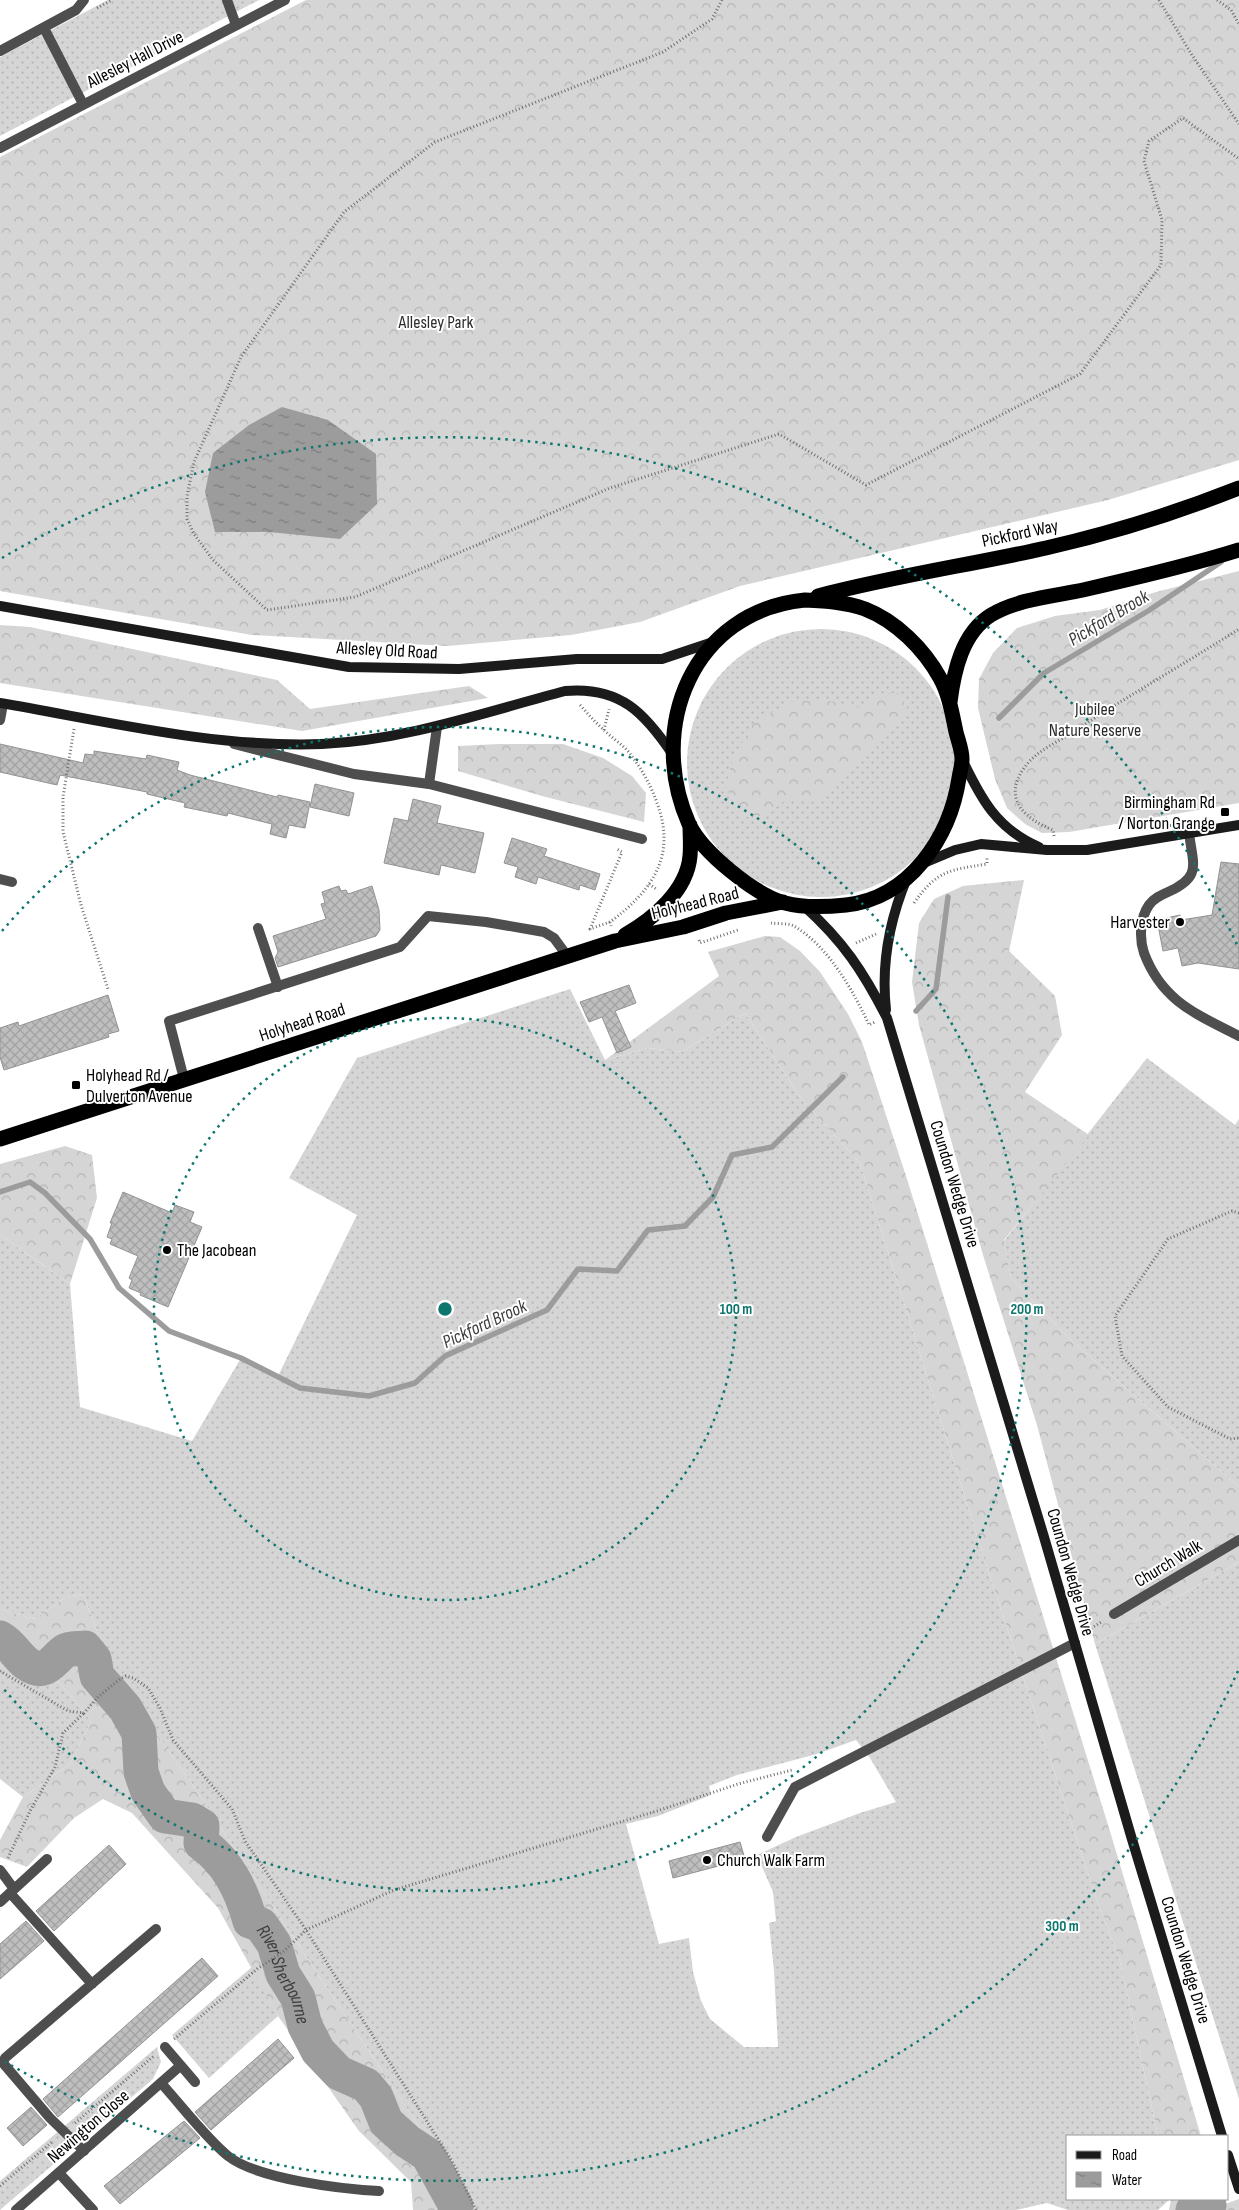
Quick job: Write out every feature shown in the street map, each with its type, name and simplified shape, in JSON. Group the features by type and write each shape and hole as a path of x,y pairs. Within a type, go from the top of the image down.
{"highway":[{"name":"Pickford Way","path":"805,600 873,582 1046,548 1127,527 1239,488"},
{"path":"950,704 953,680 960,656 975,630 991,615 1020,604 1154,574 1239,550"},
{"path":"805,600 841,602 866,609 889,621 926,657 940,679 950,704 962,759 956,799 939,840 908,878 890,890 866,901 846,905 804,906 783,902 755,888 730,870 709,851 690,825 679,791 673,756 676,725 683,692 697,662 714,642 736,624 784,602 805,600"},
{"name":"Holyhead Road","path":"615,941 639,927 661,909 682,882 690,858 690,825"},
{"name":"Holyhead Road","path":"0,1139 615,941 693,923 726,913 783,902"}],"main road":[{"name":"Allesley Old Road","path":"0,606 349,667 459,669 577,659 662,659 714,642"},
{"path":"2,703 212,738 272,743 323,744 377,737 437,726 565,691 582,689 603,692 633,707 658,732 673,756"},
{"path":"962,759 976,786 1001,824 1023,840 1051,850"},
{"path":"921,864 955,850 981,844 1051,850 1087,850 1239,825"},
{"name":"Coundon Wedge Drive","path":"908,878 896,903 890,929 885,964 884,992 887,1018 1222,2135"},
{"name":"Coundon Wedge Drive","path":"804,906 827,926 860,968 887,1018"},
{"path":"1229,2158 1239,2189"}],"street":[{"path":"0,50 76,10 84,0"},
{"path":"227,0 236,25"},
{"name":"Allesley Hall Drive","path":"0,148 285,0"},
{"path":"44,28 83,104"},
{"path":"0,720 2,703"},
{"path":"429,784 437,726"},
{"path":"212,738 354,774 429,784 606,828 642,839"},
{"path":"1189,833 1194,866 1192,876 1184,885 1158,896 1150,904 1144,916 1141,929 1143,950 1158,982 1169,995 1185,1008 1239,1036"},
{"path":"0,879 12,882"},
{"path":"184,1079 169,1021 400,947 428,916 486,922 544,932 554,938 568,957"},
{"path":"258,928 278,987"},
{"name":"Church Walk","path":"1114,1614 1239,1540"},
{"path":"767,1836 795,1787 1075,1641"},
{"path":"0,1902 47,1859"},
{"path":"1,1871 12,1891 92,1984"},
{"path":"84,2151 50,2118 4,2063 6,2058 156,1929"},
{"path":"165,2047 195,2082"},
{"name":"Newington Close","path":"16,2210 180,2066"},
{"path":"161,2082 218,2146 236,2161 281,2176 317,2184 379,2191"},
{"path":"58,2173 93,2210"}],"path":[{"path":"722,0 712,19 663,52 435,142 344,212 241,357 194,462 187,496 187,519 194,534 213,560 267,610 356,597 610,488 779,434 866,485 1080,374 1161,264 1162,220 1144,161 1150,141 1183,118 1239,159"},
{"path":"1159,0 1192,55 1239,124"},
{"path":"1217,0 1231,10 1239,24"},
{"path":"1051,850 1054,830 1035,822 1017,805 1015,788 1024,768 1040,752 1239,630"},
{"path":"565,691 604,731 626,749 644,772 663,819 665,843 659,868 642,894 610,922 590,929 622,852 604,843 606,828"},
{"path":"76,716 66,769 63,832 81,906 108,989"},
{"path":"910,909 924,888 944,873 959,867 987,864 988,846"},
{"path":"648,884 670,897"},
{"path":"610,922 615,941"},
{"path":"693,923 700,943 743,928"},
{"path":"770,923 792,926 818,945 855,994 868,1025 887,1018"},
{"path":"855,944 890,929"},
{"path":"1239,1213 1232,1211 1168,1239 1115,1316 1122,1356 1168,1407 1230,1439 1239,1438"},
{"path":"1075,1641 1114,1614"},
{"path":"0,1671 68,1711 84,1713"},
{"path":"1,1871 54,1767 63,1733 98,1697 120,1679 126,1676 133,1678 148,1688 160,1708 172,1740 232,1809 245,1841 306,1930 452,2161 476,2210"},
{"path":"0,2186 257,1969 283,1952 306,1930 394,1890 657,1811 738,1784 793,1770"}],"green space":[{"path":"108,0 259,0 0,136 0,57"},
{"name":"Allesley Park","path":"306,0 1239,0 1239,460 1108,500 740,586 640,622 571,635 447,646 252,635 0,591 0,157"},
{"name":"Jubilee Nature Reserve","path":"1239,571 1239,803 1069,832 1042,833 1025,824 1007,808 995,779 978,708 979,679 993,653 1017,628 1055,616 1100,610 1156,592"},
{"path":"0,625 30,627 277,680 310,709 469,686 488,698 302,731 0,683"},
{"path":"821,629 860,635 884,645 906,660 924,678 939,700 949,724 955,763 949,802 939,826 924,848 906,866 884,881 860,891 821,897 782,891 758,881 736,866 718,848 703,826 693,802 687,763 693,724 703,700 718,678 736,660 758,645 782,635"},
{"path":"880,693 899,693 909,712 815,802 788,799 755,819 737,814 726,786 733,758 755,721 794,701 829,701 860,708"},
{"path":"563,744 603,758 632,776 646,793 644,822 542,796 458,771 458,746"},
{"path":"1024,880 1009,951 1055,996 1062,1035 1025,1092 1089,1135 1004,1240 1011,1278 1070,1339 1239,1487 1239,1562 1095,1644 1037,1425 983,1255 919,1025 912,982 919,923 934,899 963,886"},
{"path":"765,936 780,937 800,951 820,972 848,1014 862,1042 907,1179 1109,1828 1201,2135 1158,2135 1120,1961 1095,1895 983,1555 860,1163 802,1100 745,1013 682,1052 648,1048 605,1060 719,976 708,952"},
{"path":"570,989 605,1060 648,1048 682,1052 745,1013 802,1100 860,1163 983,1555 1095,1895 1120,1961 1158,2135 1066,2135 1066,2200 1169,2200 1158,2210 1068,2210 1047,2203 1016,2210 470,2210 447,2169 192,1784 133,1701 106,1656 83,1594 66,1597 35,1619 0,1609 0,1235 70,1284 80,1407 192,1441 241,1358 278,1376 357,1215 289,1178 357,1058","holes":["856,1740 870,1758 896,1802 860,1813 796,1837 757,1855 773,1892 776,1921 769,1923 774,1971 778,2047 744,2047 710,2019 701,2001 693,1972 689,1938 659,1944 626,1824 658,1816 711,1795 709,1786 737,1775 817,1754"]},
{"path":"1147,1058 1235,1125 1239,1119 1239,1487 1070,1339 1011,1278 1004,1241"},
{"path":"65,1146 92,1155 97,1198 70,1284 0,1235 0,1164"},
{"path":"1239,1562 1239,2099 1095,1644"},
{"path":"83,1594 106,1656 133,1701 192,1784 447,2169 470,2210 413,2210 411,2182 359,2131 278,2016 218,1908 132,1813 103,1799 74,1818 27,1867 0,1857 0,1840 23,1797 70,1764 91,1721 61,1684 0,1655 0,1609 35,1619 66,1597"},
{"path":"0,1655 61,1684 91,1721 70,1764 23,1797 0,1779"},
{"path":"252,1967 278,2016 209,2078 172,2035"},
{"path":"157,2047 161,2062 153,2079 0,2210 0,2181"},
{"path":"1239,2199 1239,2210 1169,2210 1171,2200 1220,2200 1222,2205"}],"water":[{"path":"282,407 328,420 376,454 377,504 340,539 269,532 215,532 205,492 213,453 249,425"}],"building":[{"path":"0,744 83,763 85,754 94,755 94,751 146,759 147,755 179,762 177,770 190,775 277,797 278,795 310,802 305,828 289,825 286,838 270,834 272,824 228,813 227,816 184,807 185,803 147,794 147,792 60,775 57,785 0,772"},
{"path":"315,784 354,793 349,816 310,807"},
{"path":"413,799 441,806 437,823 484,833 475,873 441,865 439,875 384,863 394,818 408,821"},
{"path":"512,838 547,849 544,856 600,874 595,890 580,885 579,890 538,877 536,884 515,877 518,867 504,863"},
{"name":"Harvester","path":"1221,862 1239,864 1239,969 1198,963 1182,966 1178,948 1163,951 1157,920 1180,915 1181,920 1212,915"},
{"path":"339,886 341,891 346,890 348,894 372,886 379,910 380,930 376,936 278,967 275,958 278,952 273,936 326,919 321,904 325,903 322,892"},
{"path":"629,985 636,1003 615,1011 631,1047 617,1053 602,1017 589,1022 580,1002"},
{"path":"108,995 119,1031 108,1034 109,1037 4,1070 0,1057 0,1028 18,1022 19,1026"},
{"name":"The Jacobean","path":"123,1192 172,1213 175,1205 194,1212 190,1222 202,1227 168,1307 129,1288 132,1280 129,1278 138,1256 110,1244 112,1239 107,1237 112,1223 110,1223"},
{"name":"Church Walk Farm","path":"740,1842 745,1859 673,1878 669,1861"},
{"path":"109,1845 126,1864 54,1931 36,1911"},
{"path":"26,1921 44,1941 0,1979 0,1944"},
{"path":"202,1958 218,1976 58,2117 43,2099"},
{"path":"278,2039 294,2058 211,2130 195,2112"},
{"path":"31,2107 47,2125 23,2146 7,2128"},
{"path":"184,2121 200,2138 120,2204 104,2186"}],"waterway":[{"name":"Pickford Brook","path":"999,718 1044,673 1148,611 1221,562"},
{"name":"Pickford Brook","path":"916,1011 936,989 948,897"},
{"name":"Pickford Brook","path":"0,1192 30,1182 45,1193 90,1239 119,1288 169,1331 241,1358 300,1388 369,1396 415,1383 445,1356 547,1310 578,1269 617,1271 648,1230 685,1226 713,1197 732,1155 772,1147 843,1077"},
{"name":"River Sherbourne","path":"0,1638 26,1663 39,1669 48,1666 69,1649 85,1648 94,1659 97,1676 125,1708 139,1733 141,1772 148,1792 165,1816 192,1820 202,1826 201,1843 210,1850 232,1877 243,1899 250,1921 261,1925 274,1944 283,1974 298,1998 305,2026 318,2051 339,2073 366,2085 376,2097 386,2122 407,2141 428,2155 456,2206 455,2210"},
{"name":"River Sherbourne","path":"1193,2210 1209,2205"}],"place":[{"name":"Birmingham Rd / Norton Grange","path":"1225,812"},
{"name":"Harvester","path":"1180,922"},
{"name":"Holyhead Rd / Dulverton Avenue","path":"76,1085"},
{"name":"The Jacobean","path":"167,1250"},
{"name":"Church Walk Farm","path":"707,1860"}]}
